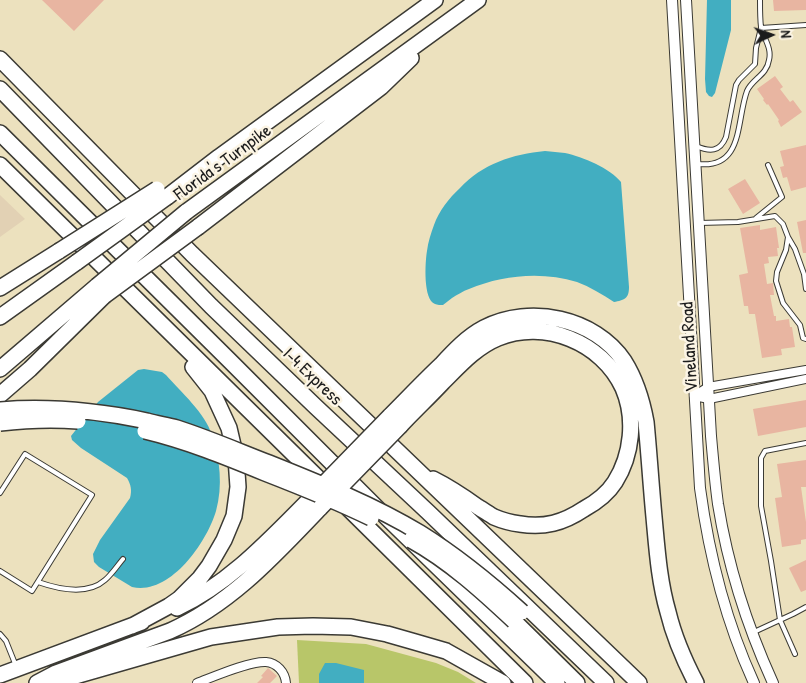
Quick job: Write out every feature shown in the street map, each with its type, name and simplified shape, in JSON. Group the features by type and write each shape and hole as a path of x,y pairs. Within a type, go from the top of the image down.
{"highway":[{"name":"Florida's Turnpike","path":"0,318 77,262 162,193 219,157 435,0"},
{"name":"Florida's Turnpike","path":"0,369 101,291 186,212 478,0"},
{"path":"0,395 30,369 101,291 198,227 381,87 450,20"},
{"path":"0,59 192,254 638,683"},
{"name":"I-4 Express","path":"0,89 223,318 606,683"},
{"path":"0,124 5,138 378,510 556,683"},
{"path":"0,165 525,683"},
{"path":"0,288 59,251 162,193"},
{"path":"37,683 56,673 187,624 232,594 261,569 315,503 395,421 462,343 498,322 527,317 542,317 559,319 591,332 605,342 623,361 635,381 646,422 656,543 661,579 668,612 677,640 685,662 696,683"},
{"path":"132,626 174,603 200,578 224,540 234,516 238,487 236,458 229,428 212,391 162,324"},
{"path":"395,421 471,354 486,344 512,333 545,332 570,338 592,350 611,368 623,388 630,412 630,438 626,460 614,483 595,503 572,517 550,525 520,524 494,517 447,486 420,474"},
{"path":"0,410 24,408 95,412 176,428 257,458 357,500 419,532 476,572 578,683"},
{"path":"0,423 25,420 94,422 172,438 212,452 349,508 401,534 444,561 518,616 594,683"},
{"path":"0,675 169,612 192,601 222,582 315,503"},
{"path":"51,683 211,637 278,627 313,626 351,627 446,651 503,683"}],"street":[{"name":"Vineland Road","path":"672,0 694,396 703,516 724,604 754,683"},
{"name":"Vineland Road","path":"686,0 714,470 731,568 752,633 773,683"},
{"path":"681,164 695,164"},
{"path":"684,224 699,224"},
{"path":"694,396 708,387 806,370"},
{"path":"694,396 709,399 806,379"},
{"path":"736,639 752,633"},
{"path":"197,683 242,667 260,662 268,662 275,664 281,669 286,683"}],"lane":[{"path":"695,164 713,164 728,156 736,143 748,89 762,75 769,61 770,48 762,28 760,0"},
{"path":"762,28 806,25"},
{"path":"694,145 711,150 724,143 736,85 755,64 756,48 762,28"},
{"path":"745,74 754,82"},
{"path":"734,99 745,101"},
{"path":"754,219 782,197 768,165"},
{"path":"699,224 738,222 775,216 783,224 795,249 804,274 806,289"},
{"path":"788,236 786,250 777,272 776,280 783,303 800,325 803,338 806,339"},
{"path":"795,654 780,620 772,561 761,506 761,458 765,451 806,443"},
{"path":"0,493 25,454 92,495 32,592 0,572"},
{"path":"38,582 55,588 75,590 92,588 105,580 123,559"},
{"path":"752,633 806,607"},
{"path":"0,634 6,641 17,668"}],"shaded area":[{"path":"0,195 25,219 0,237"}],"green space":[{"path":"297,640 366,644 436,663 458,672 476,683 299,683"}],"water":[{"path":"707,0 731,0 731,30 715,93 712,97 706,92 705,79"},
{"path":"545,151 565,153 588,160 610,172 621,182 629,287 627,296 623,300 614,302 577,282 550,276 522,276 482,284 462,292 443,305 435,304 428,296 425,272 426,256 433,228 445,205 469,180 488,167 510,158"},
{"path":"138,370 162,372 166,375 204,419 215,444 220,482 216,511 211,524 195,551 173,575 160,583 146,588 132,587 94,562 93,554 100,540 130,498 131,488 127,478 81,448 72,440 71,436 98,402"},
{"path":"325,663 336,663 364,670 364,683 319,683 319,674"}],"building":[{"path":"42,0 104,0 74,31"},
{"path":"773,0 806,0 806,10 774,11"},
{"path":"775,76 783,87 780,89 790,102 793,100 802,112 781,127 779,120 757,89"},
{"path":"806,145 806,187 791,191 787,177 783,178 780,167 784,166 780,151"},
{"path":"745,179 760,203 743,214 728,189"},
{"path":"806,220 806,253 803,253 797,222"},
{"path":"760,225 760,230 776,227 779,248 777,248 778,256 768,257 769,263 764,264 767,284 773,283 774,295 770,295 776,321 789,319 795,347 781,349 782,355 762,358 755,314 749,314 748,306 744,306 739,275 748,273 740,228"},
{"path":"806,400 806,427 758,436 753,409"},
{"path":"806,460 806,487 801,487 806,522 806,539 801,540 801,544 782,547 775,498 782,497 777,464"},
{"path":"806,560 806,590 801,592 789,568"},
{"path":"268,668 277,676 270,683 257,683 263,677 261,676"}]}
